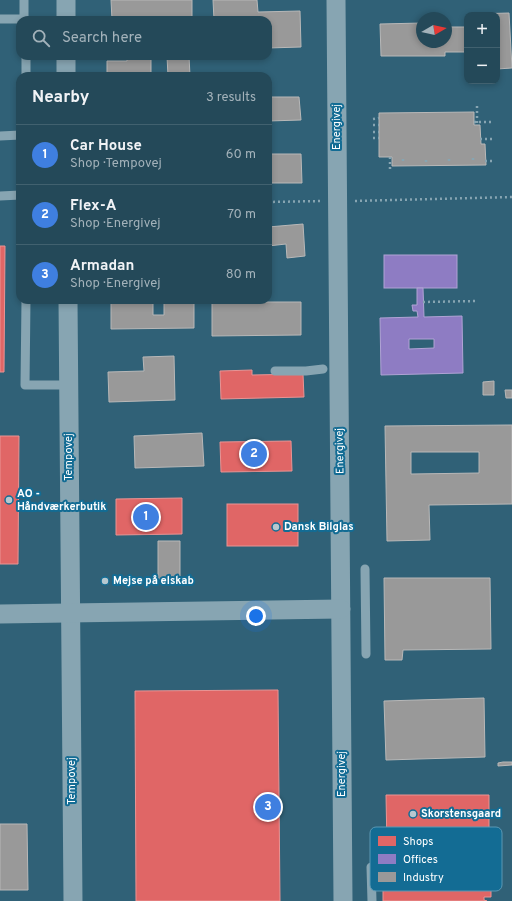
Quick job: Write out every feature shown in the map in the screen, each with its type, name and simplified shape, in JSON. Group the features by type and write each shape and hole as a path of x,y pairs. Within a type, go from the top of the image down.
{"street":[{"path":"66,0 66,16"},
{"name":"Energivej","path":"336,0 343,901"},
{"path":"66,60 66,72"},
{"name":"Tempovej","path":"68,304 73,901"},
{"path":"0,614 341,609"}],"lane":[{"path":"24,0 24,16"},
{"path":"0,19 16,19"},
{"path":"26,60 26,72"},
{"path":"0,136 16,136"},
{"path":"0,196 16,195"},
{"path":"26,304 25,385 69,385"},
{"path":"275,371 306,371 322,369"},
{"path":"365,569 366,654"},
{"path":"372,891 372,901"}],"path":[{"path":"477,106 477,125"},
{"path":"372,118 379,118"},
{"path":"474,122 494,122"},
{"path":"372,126 379,125"},
{"path":"373,132 379,132"},
{"path":"372,138 379,138"},
{"path":"480,139 494,139"},
{"path":"390,157 390,172"},
{"path":"486,161 494,161"},
{"path":"272,202 512,196"},
{"path":"423,302 478,301"}],"building: Shops":[{"path":"0,246 5,246 4,372 0,372"},
{"path":"252,370 252,375 303,374 304,397 221,399 220,371"},
{"name":"AO - Håndværkerbutik","path":"0,436 19,436 18,564 0,564"},
{"path":"291,441 292,471 221,472 220,442"},
{"path":"182,498 182,534 116,535 116,499"},
{"path":"227,504 298,504 298,546 227,546"},
{"path":"278,690 280,901 136,901 135,691"},
{"path":"386,795 489,795 489,827 387,827"},
{"path":"383,891 491,891 491,897 484,897 484,900 487,901 383,901"}],"building: Offices":[{"path":"384,255 457,255 457,288 384,288"},
{"path":"417,288 423,288 424,317 462,316 463,373 381,375 380,318 418,317 417,311 413,311 412,305 417,305","holes":["409,339 434,339 434,348 409,349"]}],"building: Industry":[{"path":"111,0 192,0 192,16 112,16"},
{"path":"213,0 257,0 258,12 300,11 301,47 272,48 272,16 214,16"},
{"path":"500,13 509,13 512,68 500,69"},
{"path":"416,23 416,48 452,48 452,27 464,27 464,52 445,52 445,56 381,56 380,24"},
{"path":"151,60 151,72 107,72 107,61"},
{"path":"167,60 189,60 190,72 168,72"},
{"path":"272,97 299,97 301,120 272,121"},
{"path":"474,112 474,125 480,125 481,144 485,144 486,165 392,166 392,157 379,157 379,113"},
{"path":"272,154 301,154 302,183 272,183"},
{"path":"303,224 305,256 287,258 286,244 272,246 272,227"},
{"path":"272,302 301,302 301,335 212,336 212,304 272,304"},
{"path":"111,304 153,304 153,315 164,315 164,304 194,304 194,328 111,329"},
{"path":"174,356 175,400 109,402 108,372 144,371 143,357"},
{"path":"494,381 494,395 483,395 483,382"},
{"path":"505,390 512,390 512,398 506,398"},
{"path":"512,425 512,504 429,505 430,540 387,541 385,426","holes":["411,452 479,452 479,473 411,474"]},
{"path":"202,433 204,466 135,468 134,436"},
{"path":"158,541 180,541 180,578 158,579"},
{"path":"384,578 490,578 491,649 403,650 402,660 385,660"},
{"path":"484,698 485,757 386,760 384,701"},
{"path":"512,762 512,765 498,766 498,763"},
{"path":"0,824 27,824 28,890 0,890"}],"place":[{"name":"Flex-A","path":"254,454"},
{"name":"AO - Håndværkerbutik","path":"9,500"},
{"name":"Car House","path":"146,517"},
{"name":"Dansk Bilglas","path":"276,527"},
{"name":"Mejse på elskab","path":"105,581"},
{"name":"Armadan","path":"268,807"},
{"name":"Skorstensgaard","path":"413,814"}]}
